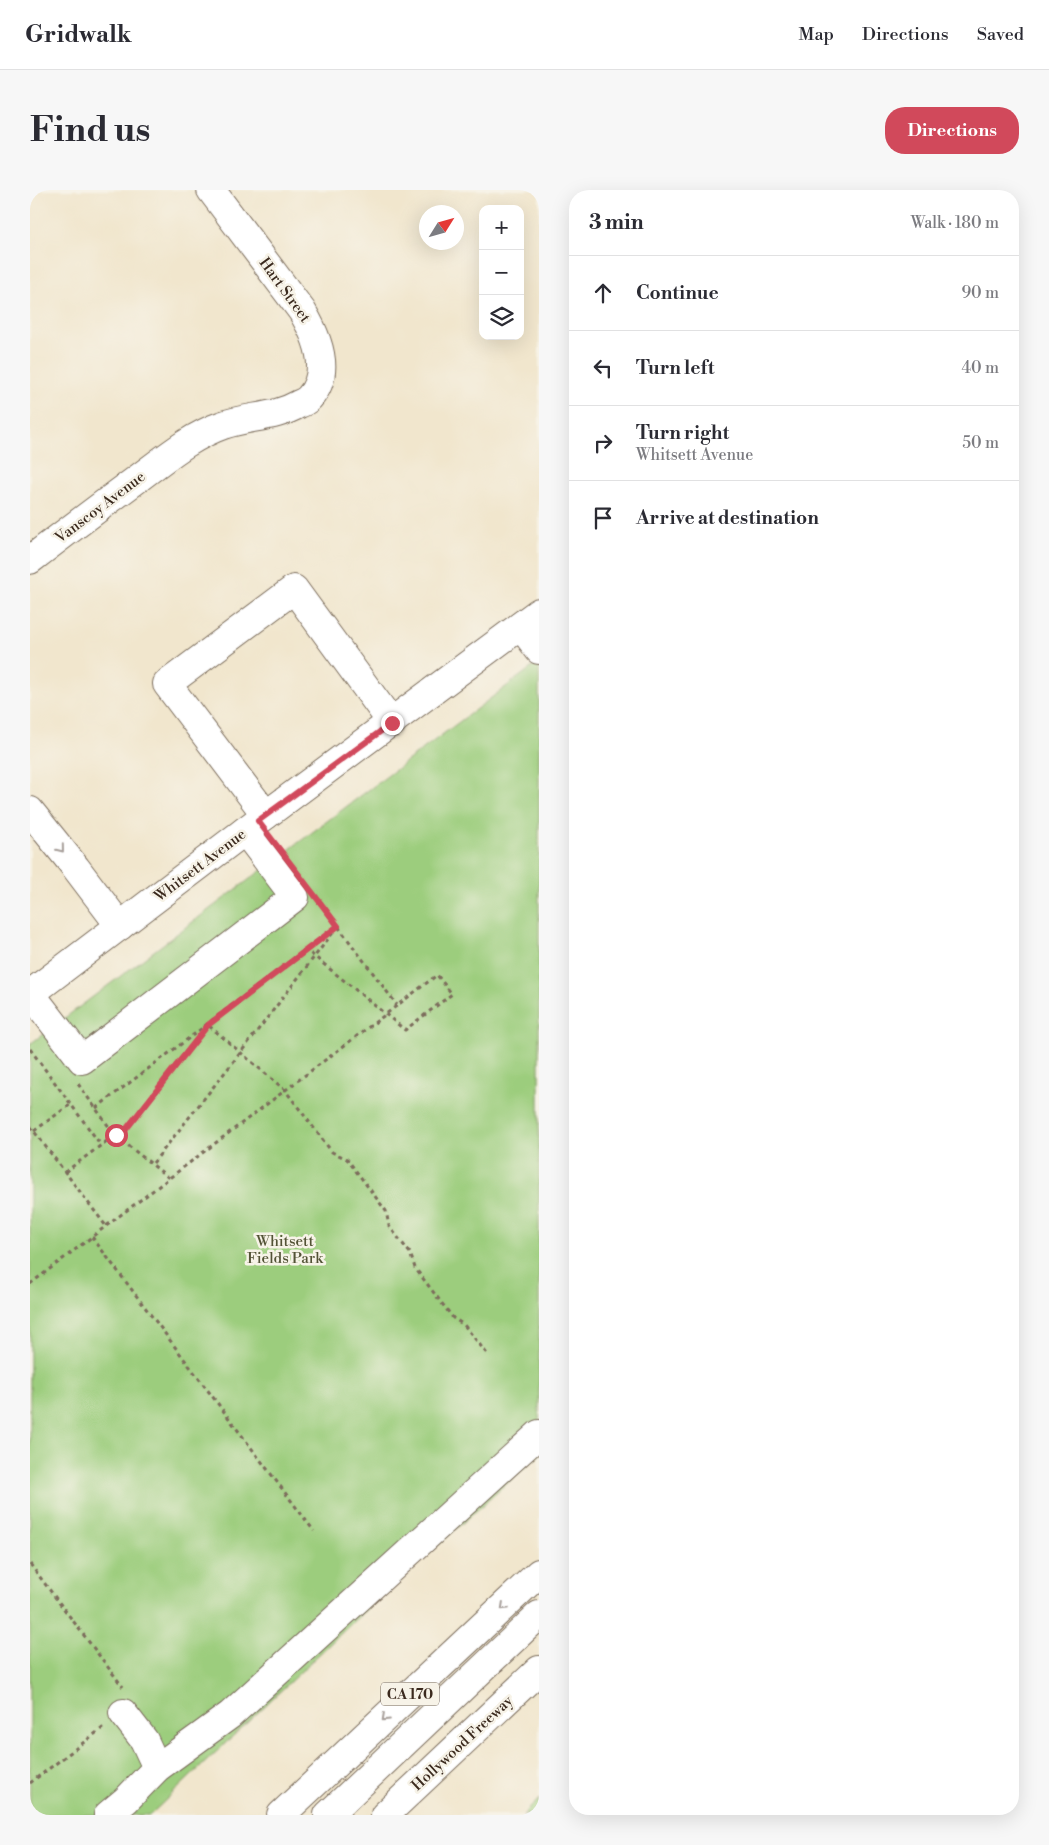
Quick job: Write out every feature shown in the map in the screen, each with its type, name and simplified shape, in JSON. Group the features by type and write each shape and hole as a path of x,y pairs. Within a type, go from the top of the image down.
{"main road":[{"name":"Hart Street","path":"170,454 200,435 223,425 274,416 290,410 308,399 320,380 322,364 313,330 302,311 211,190"},
{"name":"Vanscoy Avenue","path":"30,560 170,454"},
{"path":"30,994 82,1060 295,897 256,823 167,684 294,589 392,723"},
{"path":"530,619 539,650"},
{"name":"Whitsett Avenue","path":"30,994 530,619"},
{"path":"30,811 120,926"},
{"path":"108,1815 126,1800 157,1768 230,1715 539,1434"},
{"name":"CA 170","path":"282,1815 539,1573"},
{"path":"328,1815 539,1615"},
{"path":"352,1815 539,1638"},
{"name":"Hollywood Freeway","path":"385,1815 534,1677"},
{"path":"124,1701 157,1768"}],"path":[{"path":"315,896 398,1005"},
{"path":"96,1108 338,926"},
{"path":"153,1163 338,926"},
{"path":"30,1284 169,1178 285,1090 386,1014 398,1005 437,975 452,994 405,1030 386,1014 306,950"},
{"path":"208,1025 285,1090 332,1152 347,1159 386,1211 389,1226 410,1253 415,1268 453,1318 464,1325 488,1355"},
{"path":"120,1137 208,1025"},
{"path":"30,1050 101,1145"},
{"path":"74,1078 116,1135 153,1163 169,1178"},
{"path":"34,1131 70,1104"},
{"path":"30,1126 106,1226"},
{"path":"65,1172 116,1135"},
{"path":"92,1237 314,1531"},
{"path":"30,1564 124,1701 30,1783"}],"green space":[{"name":"Whitsett Fields Park","path":"539,662 539,1455 375,1601 150,1815 30,1815 30,1044"},
{"path":"539,1799 539,1815 523,1815"}],"route":[{"path":"116,1135 120,1137 208,1025 338,926 258,821 392,723"}]}
